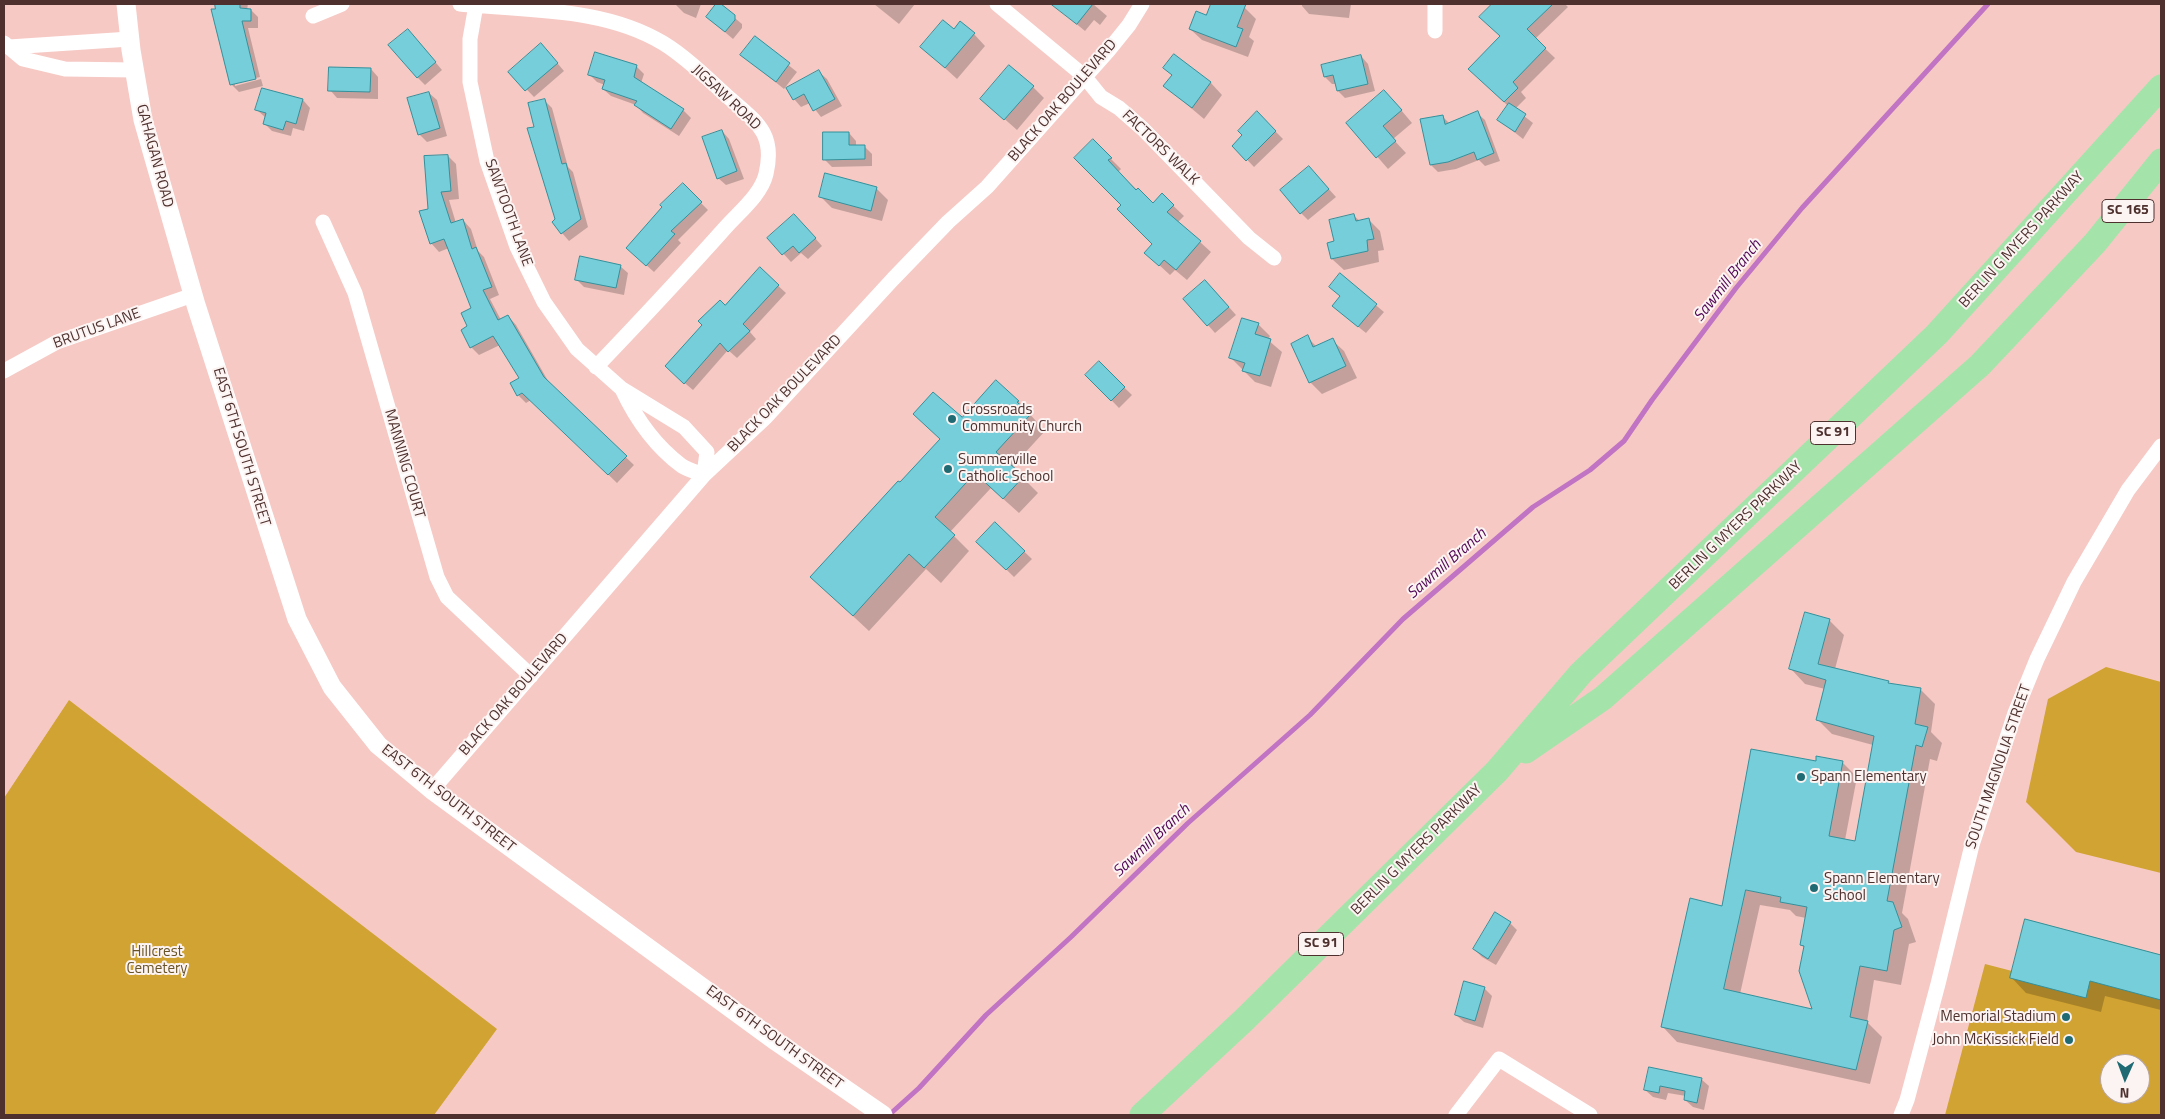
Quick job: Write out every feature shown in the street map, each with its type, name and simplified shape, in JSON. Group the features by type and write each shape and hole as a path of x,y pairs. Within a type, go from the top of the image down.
{"main road":[{"name":"BERLIN G MYERS PARKWAY","path":"1142,1115 1244,1020 1497,771 1582,673 1937,334 2161,87"},
{"name":"BERLIN G MYERS PARKWAY","path":"1497,771 1610,692 1980,365 2095,243 2161,161"},
{"name":"SC 165","path":"2095,243 2161,178"}],"street":[{"name":"GAHAGAN ROAD","path":"126,4 134,70 143,120 195,300"},
{"path":"313,16 342,4"},
{"name":"JIGSAW ROAD","path":"460,4 524,8 592,17 628,25 665,44 696,69 756,122 768,139 766,175 756,194 673,286 596,366"},
{"name":"FACTORS WALK","path":"997,4 1084,76 1101,97 1119,108 1144,129 1249,238 1274,258"},
{"name":"BLACK OAK BOULEVARD","path":"432,790 704,475 766,418 892,279 948,222 987,186 1129,25 1142,4"},
{"path":"1434,31 1435,4"},
{"name":"SAWTOOTH LANE","path":"476,5 470,39 470,82 487,161 517,247 540,295 577,350 622,389 684,427 707,452 704,475 683,467 646,432 634,414 622,389"},
{"path":"6,45 130,39"},
{"path":"6,45 23,60 65,69 134,70"},
{"name":"MANNING COURT","path":"323,222 355,293 437,577 447,597 531,676"},
{"name":"BRUTUS LANE","path":"4,371 57,342 195,300"},
{"name":"EAST 6TH SOUTH STREET","path":"195,300 297,619 332,687 378,745 432,790 884,1115"},
{"name":"SOUTH MAGNOLIA STREET","path":"1901,1115 1907,1100 1938,984 1972,845 2015,713 2037,659 2074,582 2128,490 2161,446"},
{"path":"1456,1115 1499,1058 1590,1115"}],"green space":[{"path":"2106,667 2161,682 2161,873 2076,852 2026,802 2048,699"},
{"name":"Hillcrest Cemetery","path":"69,700 497,1029 434,1115 4,1115 4,798"},
{"name":"Memorial Stadium","path":"2025,919 2161,955 2161,1115 1945,1115 1985,964 2012,971"}],"building":[{"path":"215,4 240,4 240,8 251,9 251,21 242,21 256,79 230,85 211,9 215,9"},
{"path":"716,4 721,4 735,15 735,20 725,32 706,17"},
{"path":"1051,4 1093,4 1077,24"},
{"path":"1211,4 1246,4 1237,27 1243,29 1236,47 1189,29 1196,11 1206,15"},
{"path":"1492,4 1553,4 1527,29 1546,48 1513,82 1518,88 1504,102 1468,69 1500,36 1479,17"},
{"path":"943,20 954,29 960,21 975,33 945,68 920,47"},
{"path":"408,29 436,62 417,78 388,45"},
{"path":"755,36 790,63 776,82 740,55"},
{"path":"541,43 558,63 525,91 508,72"},
{"path":"595,52 637,65 634,77 684,109 671,129 634,105 637,101 602,89 605,80 588,75"},
{"path":"1174,54 1211,82 1192,108 1163,86 1172,75 1163,68"},
{"path":"1361,55 1368,84 1337,91 1333,75 1324,77 1321,65"},
{"path":"1009,65 1034,86 1004,120 980,99"},
{"path":"329,67 371,68 370,92 328,91"},
{"path":"819,70 835,99 813,111 804,94 793,100 786,88"},
{"path":"262,88 303,99 296,124 286,121 283,130 263,124 266,113 255,110"},
{"path":"1384,90 1402,110 1383,126 1396,141 1376,158 1346,123"},
{"path":"429,92 440,128 418,135 407,98"},
{"path":"545,99 562,164 566,163 581,219 561,234 552,222 555,219 527,128 534,127 528,103"},
{"path":"1509,103 1526,114 1515,132 1497,120"},
{"path":"1257,111 1276,131 1246,161 1232,146 1242,135 1238,131"},
{"path":"1478,111 1494,153 1477,160 1474,152 1448,162 1430,165 1420,119 1443,115 1445,124"},
{"path":"722,130 737,171 717,179 702,137"},
{"path":"823,132 849,132 849,145 865,145 865,159 823,160"},
{"path":"1093,139 1112,158 1108,160 1136,190 1138,188 1153,203 1162,193 1174,205 1167,212 1201,241 1176,270 1164,260 1159,266 1144,253 1152,244 1117,209 1121,205 1074,158"},
{"path":"448,155 451,191 441,192 451,223 463,219 472,249 476,247 492,287 483,290 498,320 508,315 544,377 627,456 608,475 522,393 517,396 510,383 519,378 493,336 470,348 461,330 467,326 461,313 471,308 444,239 430,244 419,211 428,209 424,156"},
{"path":"1309,166 1329,189 1300,214 1280,190"},
{"path":"825,173 877,187 871,211 819,197"},
{"path":"683,183 702,202 671,231 675,234 646,266 626,248 662,207 660,205"},
{"path":"794,214 816,238 799,253 793,246 782,255 767,238"},
{"path":"1354,214 1356,221 1369,218 1374,239 1367,240 1368,251 1331,259 1327,243 1334,241 1329,220"},
{"path":"580,256 621,265 616,288 575,280"},
{"path":"760,267 779,285 743,324 750,331 728,352 720,343 684,384 665,366 702,325 698,321 720,300 725,305"},
{"path":"1340,273 1377,304 1358,327 1332,306 1340,296 1329,287"},
{"path":"1205,280 1229,307 1207,326 1183,299"},
{"path":"1242,318 1259,323 1255,334 1271,339 1260,376 1242,371 1245,363 1229,358"},
{"path":"1308,335 1313,347 1333,338 1346,366 1309,383 1291,344"},
{"path":"1099,361 1125,387 1111,401 1085,375"},
{"path":"996,380 1019,401 1017,402 1030,415 996,452 1024,476 1003,499 975,473 935,517 955,535 924,568 909,554 853,616 810,577 898,481 900,482 940,439 913,414 933,392 962,417"},
{"path":"995,522 1025,551 1006,570 976,542"},
{"path":"1805,612 1830,619 1818,664 1889,681 1888,683 1921,688 1915,724 1928,727 1922,747 1916,745 1887,901 1893,902 1902,927 1894,930 1887,971 1860,966 1850,1017 1868,1021 1856,1070 1661,1027 1690,898 1722,906 1751,749 1816,761 1816,756 1843,761 1829,836 1855,841 1874,736 1816,720 1826,680 1789,669","holes":["1746,890 1781,897 1780,902 1807,907 1800,945 1804,946 1799,971 1812,1009 1724,989"]},
{"path":"1495,912 1511,922 1488,959 1473,949"},
{"path":"2025,919 2161,955 2161,1000 2090,981 2086,998 2010,978"},
{"path":"1464,981 1485,987 1475,1021 1455,1015"},
{"path":"1649,1067 1702,1078 1697,1103 1684,1100 1685,1091 1660,1086 1659,1093 1644,1090"}],"waterway":[{"name":"Sawmill Branch","path":"889,1115 919,1088 986,1015 1071,937 1188,823 1310,715 1403,619 1533,507 1590,470 1624,441 1652,400 1736,288 1802,208 1988,4"}],"place":[{"name":"Crossroads Community Church","path":"952,419"},
{"name":"Summerville Catholic School","path":"948,469"},
{"name":"Spann Elementary","path":"1801,777"},
{"name":"Spann Elementary School","path":"1814,888"},
{"name":"Memorial Stadium","path":"2066,1017"},
{"name":"John McKissick Field","path":"2069,1040"}]}
